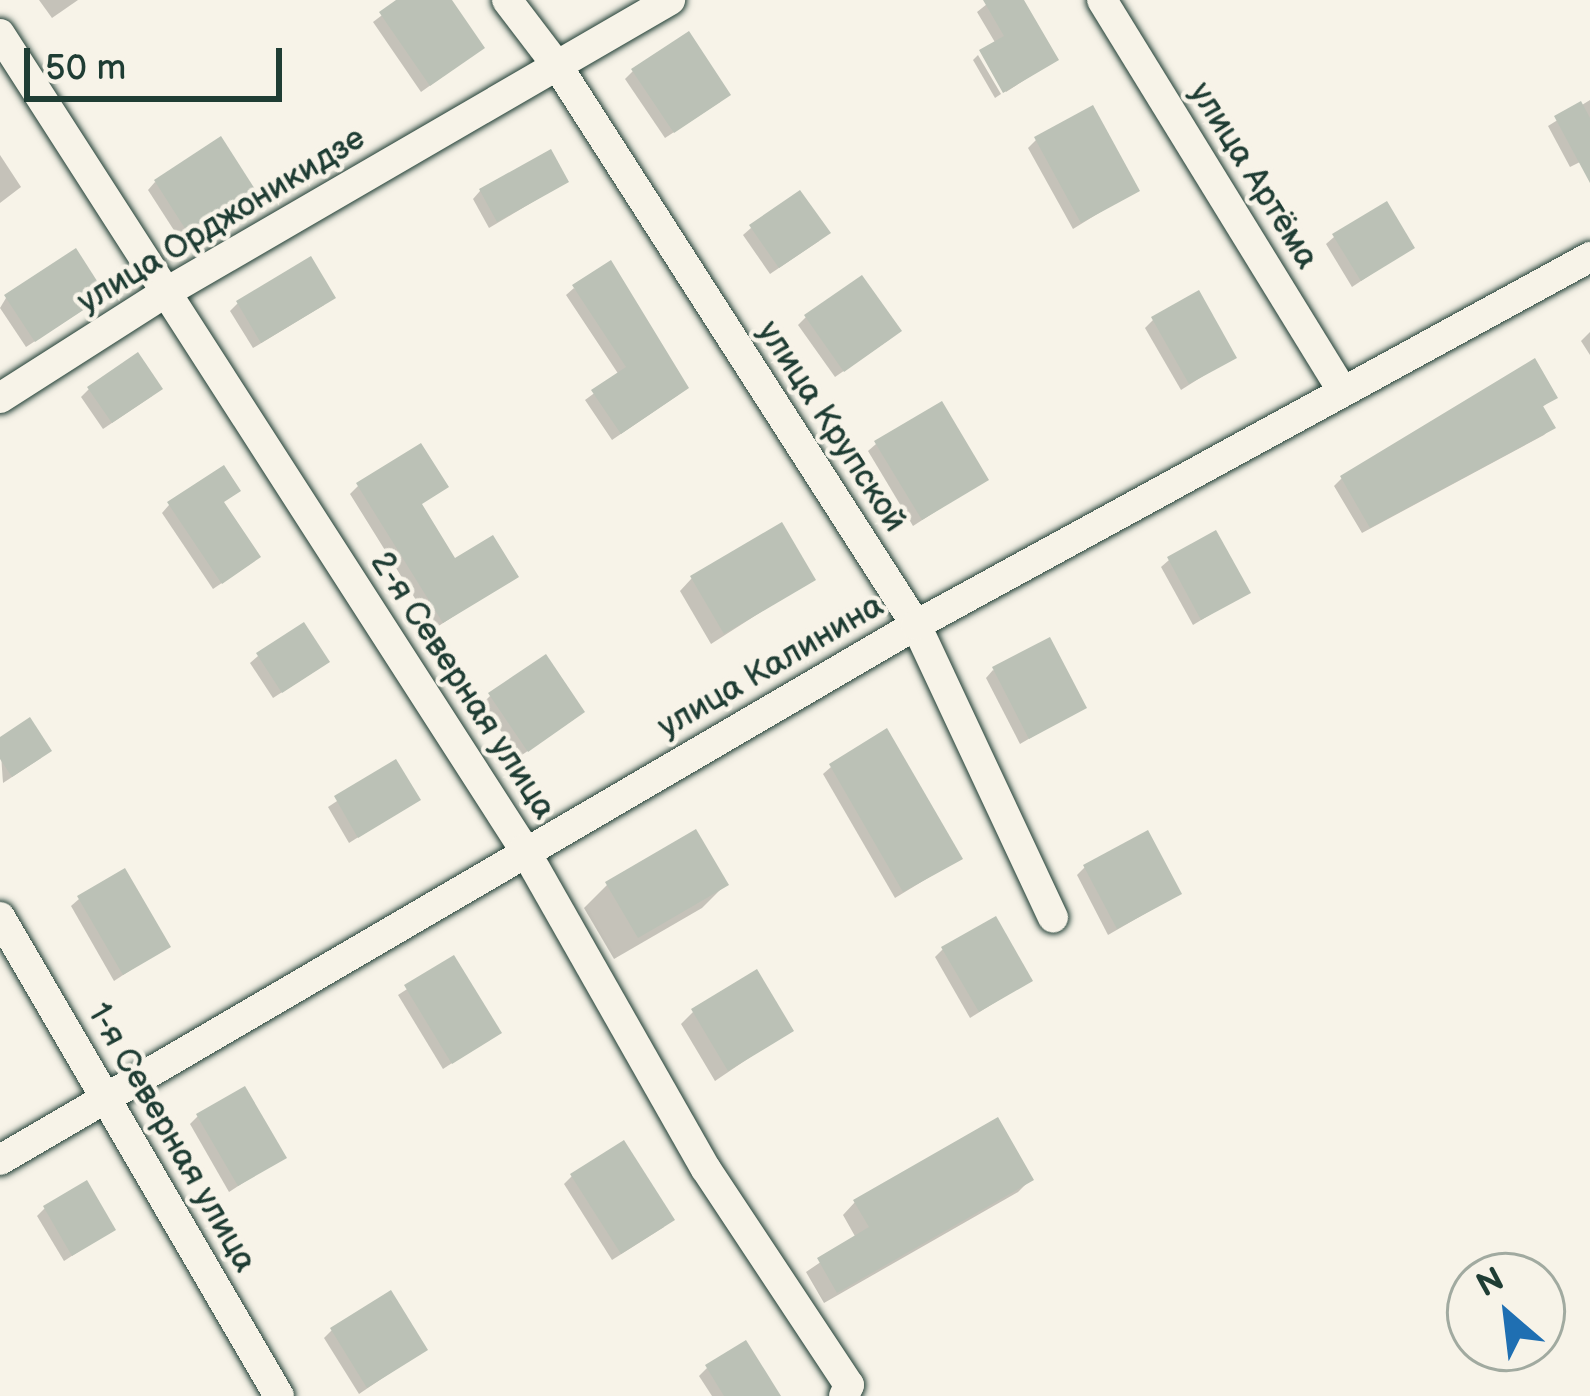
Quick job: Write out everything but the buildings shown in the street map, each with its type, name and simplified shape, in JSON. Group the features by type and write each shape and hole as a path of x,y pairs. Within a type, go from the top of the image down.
{"street":[{"name":"улица Крупской","path":"507,0 558,67 916,626 1053,916"},
{"name":"улица Орджоникидзе","path":"0,398 165,293 670,0"},
{"name":"улица Артёма","path":"1102,0 1342,390"},
{"name":"2-я Северная улица","path":"0,34 524,849 706,1169 846,1390"},
{"name":"улица Калинина","path":"0,1160 107,1102 524,849 916,626 1590,257"},
{"name":"1-я Северная улица","path":"0,917 279,1396"}]}
